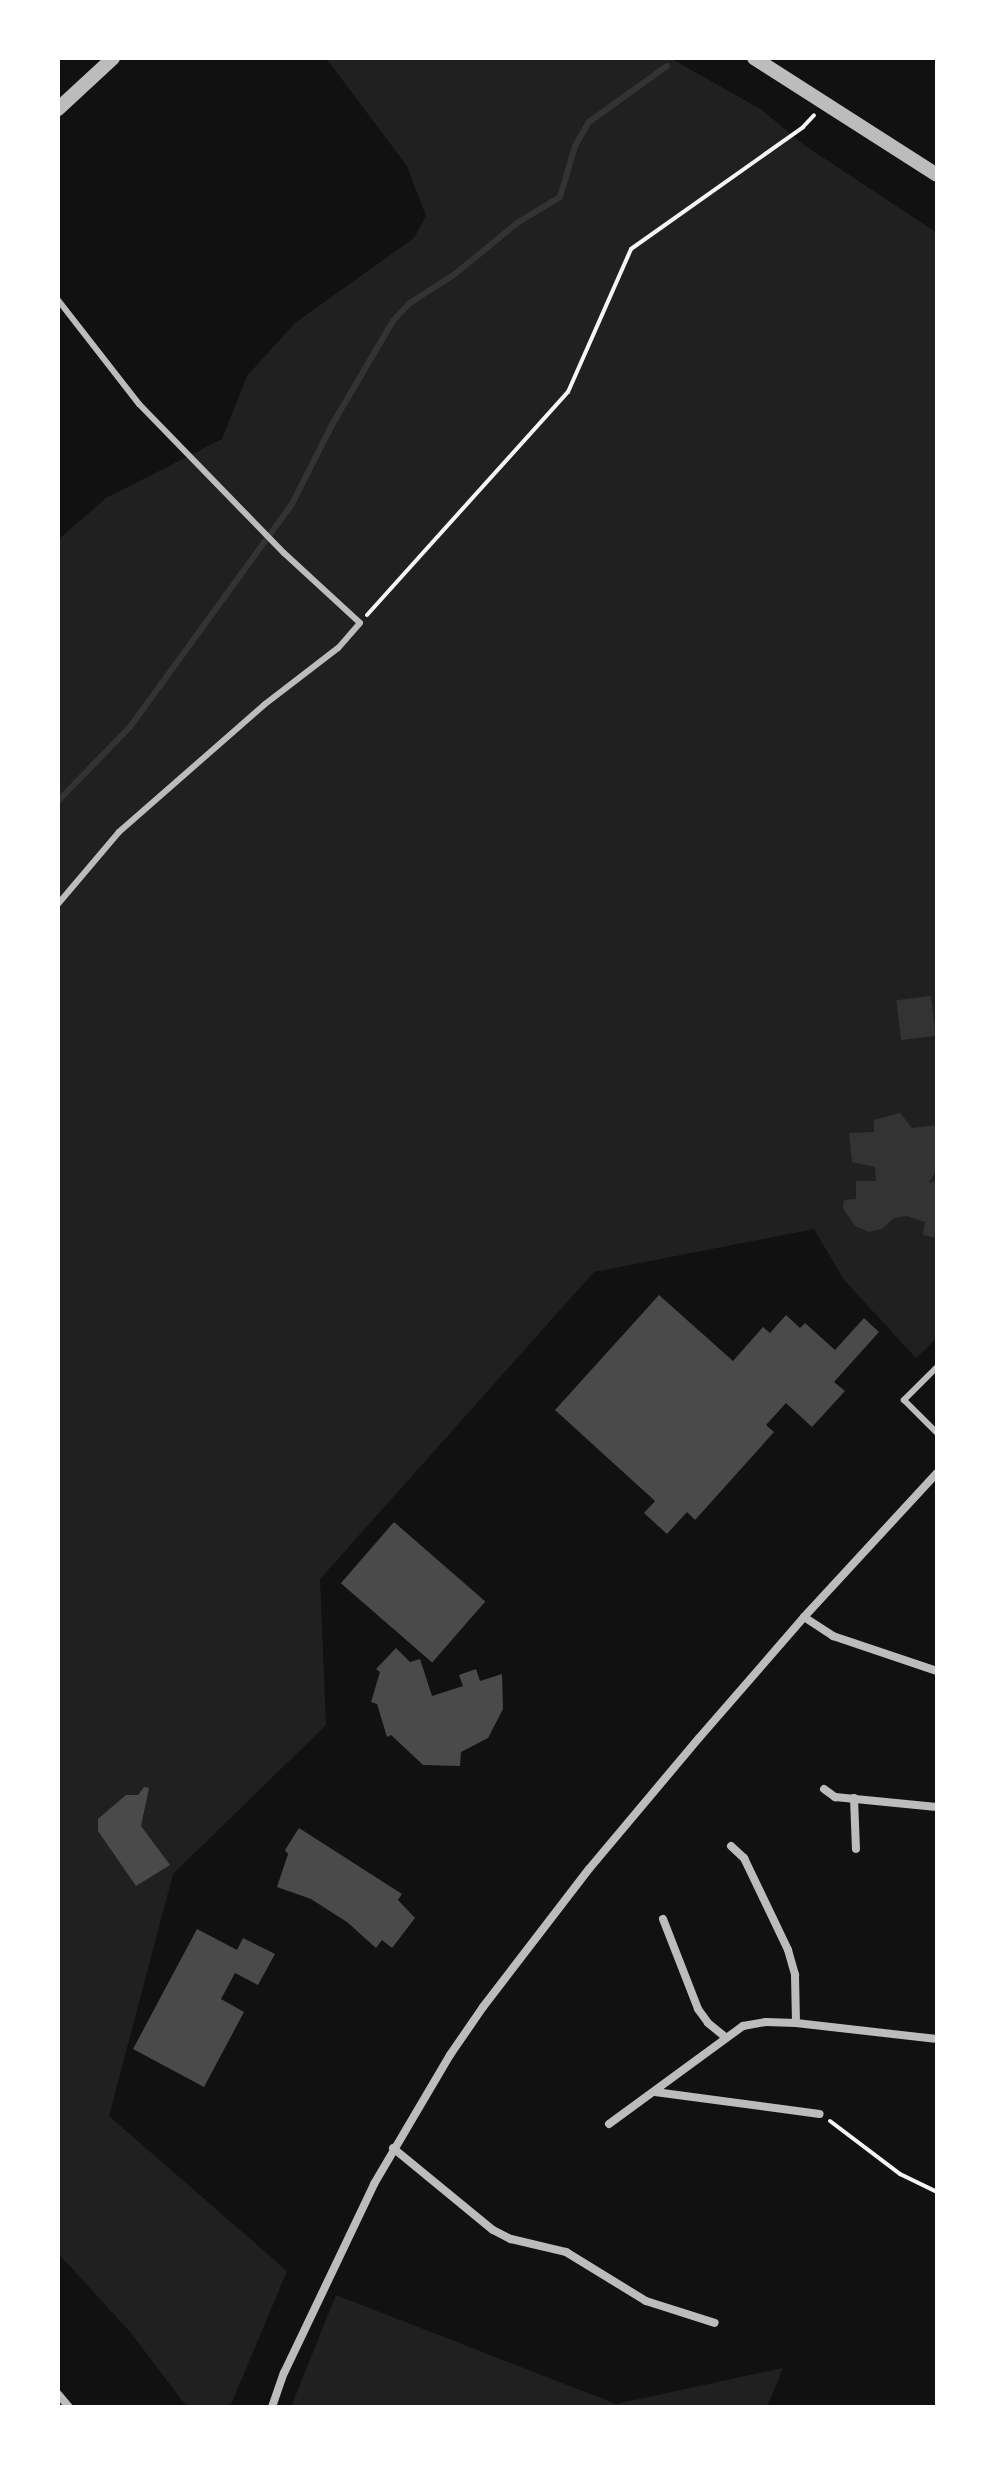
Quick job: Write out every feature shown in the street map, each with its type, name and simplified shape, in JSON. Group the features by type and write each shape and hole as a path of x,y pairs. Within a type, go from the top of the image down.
{"street":[{"path":"61,101 113,58"},
{"path":"754,58 937,175"},
{"path":"272,2407 284,2373 393,2148 450,2055 599,1857 804,1617 937,1473"},
{"path":"804,1617 833,1636 937,1671"},
{"path":"824,1789 835,1797 937,1807"},
{"path":"854,1798 856,1849"},
{"path":"731,1846 744,1858 788,1950 795,1975 796,2023"},
{"path":"663,1919 698,2009 708,2023 725,2037"},
{"path":"609,2124 743,2026 766,2022 796,2023 937,2039"},
{"path":"655,2092 820,2114"},
{"path":"393,2148 493,2230 511,2239 566,2252 646,2301 715,2323"},
{"path":"58,2394 69,2407"}],"lane":[{"path":"58,300 139,404 284,553 360,623 338,648 264,705 119,832 58,904"},
{"path":"937,1367 904,1400 937,1433"}],"path":[{"path":"360,623 568,392 631,249 808,123 823,103"},
{"path":"820,2114 900,2174 937,2192"}],"shaded area":[{"path":"326,58 670,58 762,110 804,145 937,233 937,1338 916,1358 844,1280 814,1229 594,1272 320,1579 326,1725 173,1874 109,2116 287,2271 230,2407 187,2407 131,2333 58,2253 58,540 106,498 222,439 247,376 295,323 414,238 426,216 407,166"},
{"path":"931,996 936,1036 901,1040 896,1000"},
{"path":"900,1113 912,1128 937,1125 937,1169 929,1183 937,1180 937,1238 923,1235 925,1222 907,1216 894,1218 882,1229 869,1232 855,1226 843,1208 844,1200 856,1199 856,1181 876,1181 875,1167 852,1162 849,1133 874,1132 874,1120"},
{"path":"336,2295 616,2404 783,2368 767,2407 291,2407"}],"building":[{"path":"659,1295 733,1361 763,1327 770,1333 786,1315 800,1328 805,1323 835,1350 864,1318 879,1332 834,1382 845,1391 812,1427 786,1403 766,1425 774,1432 695,1520 687,1512 667,1534 644,1513 655,1501 555,1410"},
{"path":"394,1522 485,1601 432,1663 341,1583"},
{"path":"396,1648 410,1662 420,1659 432,1696 463,1686 459,1675 476,1669 480,1681 502,1674 503,1709 488,1738 461,1752 460,1766 423,1765 391,1735 387,1737 377,1704 371,1702 380,1672 376,1669"},
{"path":"144,1787 149,1788 141,1826 170,1865 136,1886 98,1831 98,1819 126,1795 138,1795"},
{"path":"299,1828 402,1894 398,1900 415,1918 392,1948 382,1940 376,1948 347,1922 311,1899 277,1887 288,1854 285,1850"},
{"path":"197,1929 237,1950 243,1938 275,1954 258,1985 235,1973 221,1999 244,2012 204,2087 133,2049"}],"waterway":[{"path":"58,801 130,727 292,504 333,423 393,321 410,303 455,274 517,223 560,197 575,146 589,122 667,66"}]}
